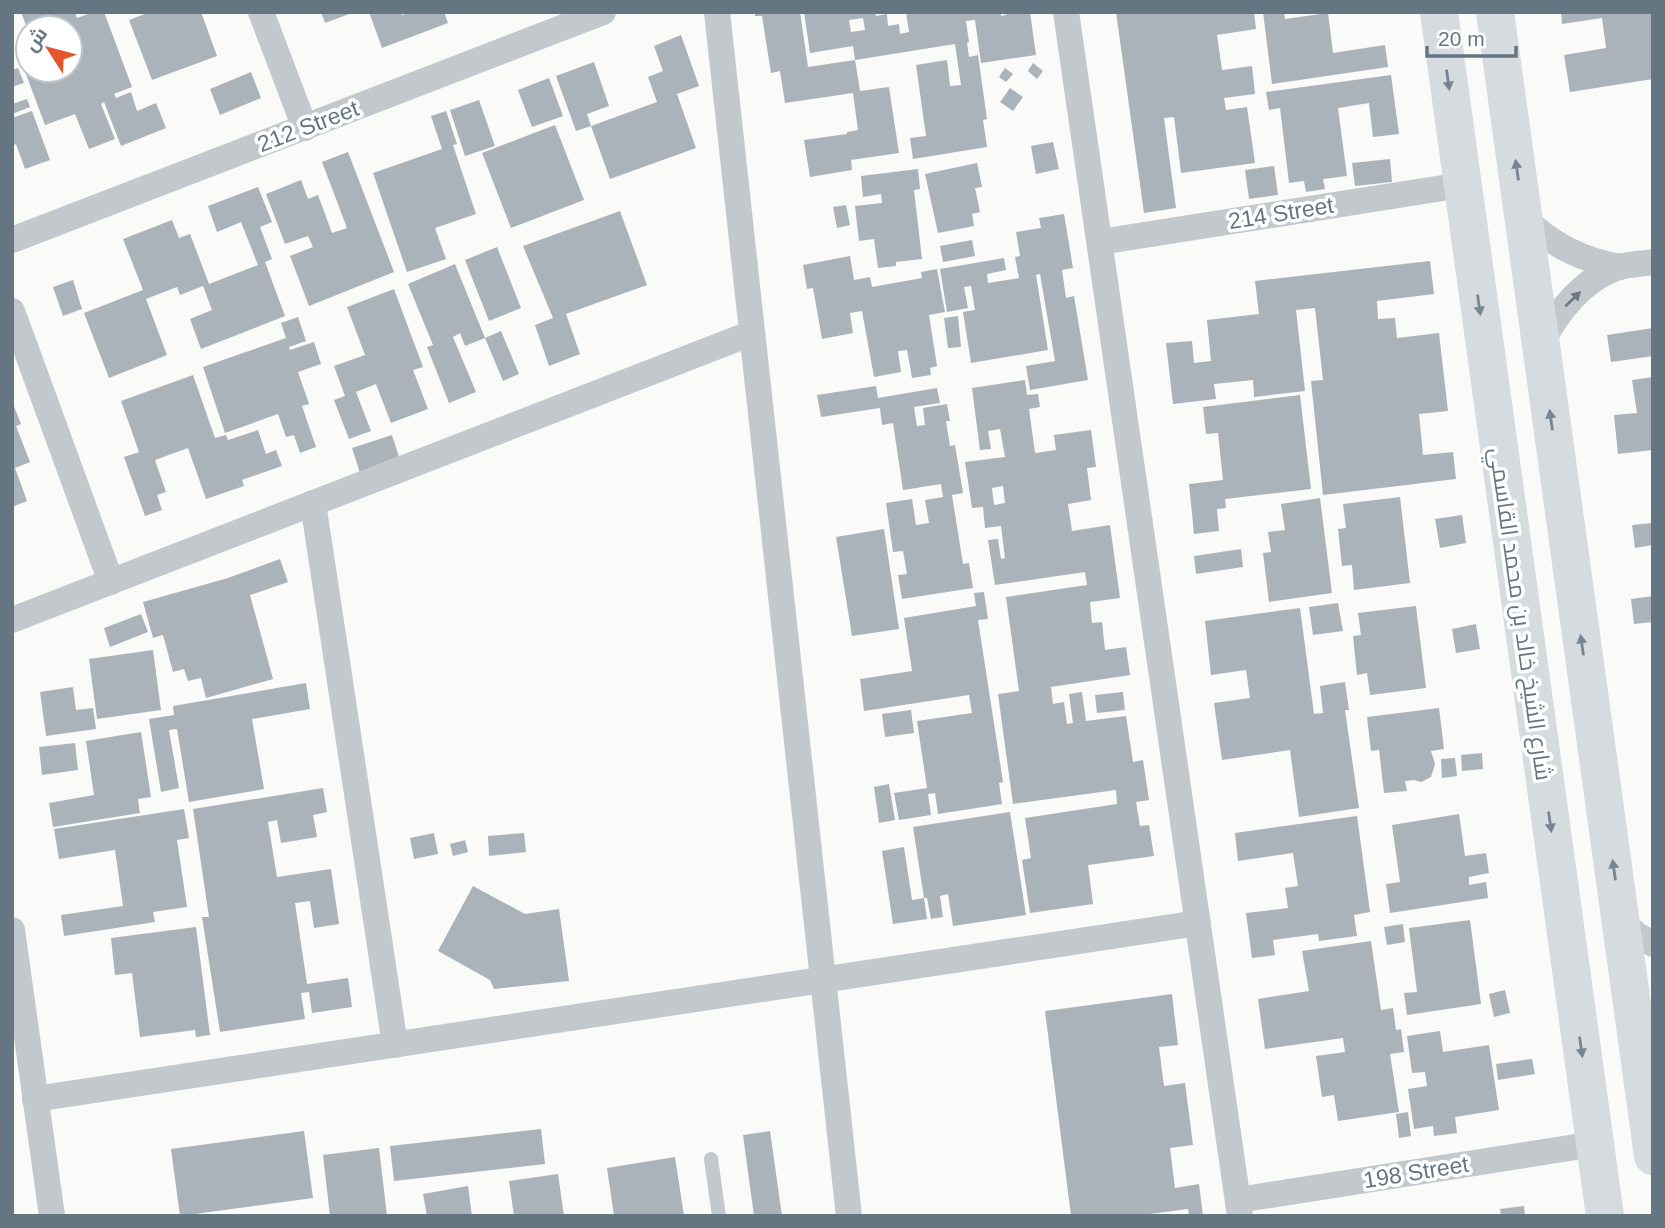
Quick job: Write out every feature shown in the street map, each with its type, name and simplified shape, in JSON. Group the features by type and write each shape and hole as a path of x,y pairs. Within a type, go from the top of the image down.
{"main road":[{"name":"شارع الشيخ خالد بن محمد القاسمي","path":"1438,12 1605,1216"},
{"path":"1494,12 1621,921 1644,1015 1653,1156"}],"street":[{"path":"261,12 305,128"},
{"name":"212 Street","path":"12,240 603,12"},
{"path":"717,12 849,1216"},
{"path":"1066,12 1239,1208"},
{"name":"214 Street","path":"1100,242 1462,185"},
{"path":"1524,218 1544,236 1567,251 1602,264 1620,267"},
{"path":"1541,344 1555,320 1573,298 1603,275 1620,267 1653,262"},
{"path":"12,311 111,582"},
{"path":"12,620 752,333"},
{"path":"313,503 395,1045"},
{"path":"1621,921 1653,944"},
{"path":"35,1099 1198,923"},
{"path":"12,930 51,1216"},
{"name":"198 Street","path":"1239,1208 1595,1144"}],"lane":[{"path":"711,1159 719,1216"}],"building":[{"path":"21,12 76,14 22,14"},
{"path":"104,12 132,87 114,94 116,98 131,92 137,111 156,103 166,128 121,146 104,102 101,104 115,139 89,149 75,114 45,125 30,84 84,84 84,15"},
{"path":"150,12 201,12 217,56 152,80 129,20"},
{"path":"321,12 352,12 352,13 325,23"},
{"path":"369,12 400,12 402,15 410,12 444,12 448,23 382,48"},
{"path":"755,12 800,12 808,67 855,60 860,91 889,87 899,153 851,160 852,170 810,177 804,140 858,130 853,93 785,103 780,71 771,73 762,16 755,16"},
{"path":"804,12 875,12 876,16 887,14 888,26 899,24 900,34 909,32 906,12 1001,12 1001,16 1006,15 1006,12 1030,12 1036,55 981,63 975,20 966,21 969,57 978,55 987,119 983,120 987,147 913,159 910,138 926,136 916,65 947,60 950,86 961,85 955,44 855,60 853,46 810,53","holes":["863,18 865,30 851,32 849,20"]},
{"path":"1116,12 1254,12 1256,29 1217,35 1222,70 1252,66 1255,94 1224,98 1226,110 1247,107 1255,163 1181,173 1174,117 1164,118 1176,208 1144,213"},
{"path":"1263,12 1284,12 1285,19 1328,13 1333,53 1385,45 1388,67 1272,84"},
{"path":"1561,12 1653,12 1653,79 1570,92 1564,55 1606,48 1602,18 1562,24"},
{"path":"681,35 699,86 677,94 696,148 610,179 591,126 657,102 648,77 663,71 654,46"},
{"path":"594,62 609,106 587,114 591,126 576,131 556,76"},
{"path":"1033,63 1043,71 1037,79 1028,71"},
{"path":"1005,68 1013,74 1006,82 999,77"},
{"path":"14,69 14,84 21,84 12,87"},
{"path":"251,72 261,98 220,115 210,89"},
{"path":"1391,75 1399,134 1373,137 1369,103 1338,108 1347,176 1323,179 1325,189 1306,192 1304,181 1289,183 1280,108 1269,110 1266,92"},
{"path":"549,78 563,116 532,127 518,90"},
{"path":"1010,88 1023,97 1013,111 1000,102"},
{"path":"27,99 30,107 12,114 12,104"},
{"path":"479,100 495,146 465,156 450,110"},
{"path":"32,111 50,160 25,169 16,144 12,146 12,118"},
{"path":"446,111 457,144 453,145 476,214 435,228 446,259 407,272 373,173 442,149 431,116"},
{"path":"555,125 584,200 511,228 482,153"},
{"path":"1053,142 1059,169 1036,174 1031,146"},
{"path":"348,152 394,272 309,306 290,256 313,247 308,236 285,244 266,194 301,180 308,199 318,195 332,233 347,228 322,162"},
{"path":"1390,159 1392,182 1355,186 1352,163"},
{"path":"977,163 982,187 975,188 980,212 972,214 974,226 938,233 925,174"},
{"path":"1274,166 1278,195 1249,199 1245,170"},
{"path":"918,169 920,189 914,190 922,259 896,262 896,266 878,268 874,239 859,241 855,206 882,203 881,194 863,197 861,176"},
{"path":"258,187 272,222 260,227 272,259 265,262 285,316 201,349 190,319 212,310 203,286 180,295 177,287 146,299 167,355 109,378 84,313 143,290 123,239 172,220 179,238 190,234 209,284 258,265 241,222 217,232 208,206"},
{"path":"846,205 850,225 837,228 833,207"},
{"path":"620,211 647,285 566,314 580,354 549,366 535,325 553,318 523,246"},
{"path":"1064,214 1073,268 1062,270 1066,298 1074,296 1088,380 1030,390 1026,366 1055,361 1040,274 1036,275 1048,350 971,363 963,312 975,310 971,286 964,287 968,308 947,312 940,269 1004,258 1006,270 987,274 988,283 1019,278 1015,257 1020,256 1016,232 1041,228 1039,218"},
{"path":"972,240 975,256 943,262 940,246"},
{"path":"497,247 521,308 489,321 465,260"},
{"path":"850,256 854,280 870,277 872,287 922,278 921,272 937,269 945,312 929,315 937,366 930,368 931,375 912,378 907,350 898,351 901,372 874,377 862,311 850,313 853,333 822,339 813,288 807,289 803,265"},
{"path":"1430,261 1434,294 1377,301 1378,319 1395,318 1397,338 1439,333 1448,411 1419,414 1423,455 1453,452 1456,479 1323,495 1311,381 1323,380 1315,308 1296,310 1305,391 1254,397 1253,380 1214,384 1216,399 1173,404 1166,343 1192,341 1194,363 1211,361 1207,320 1259,314 1255,281"},
{"path":"455,264 485,338 465,346 460,333 453,337 476,392 449,403 427,347 433,345 408,284"},
{"path":"73,280 82,309 63,316 53,287"},
{"path":"394,289 423,367 413,370 428,409 391,423 376,384 356,392 371,431 349,439 334,400 345,396 334,366 365,355 347,307"},
{"path":"958,316 961,347 948,348 944,318"},
{"path":"298,317 306,341 289,347 290,350 314,342 321,364 298,372 309,404 302,406 316,447 300,453 294,435 286,437 278,414 225,433 203,367 286,338 281,323"},
{"path":"1653,328 1653,356 1611,362 1607,335"},
{"path":"501,331 519,374 503,381 485,338"},
{"path":"193,375 215,438 226,435 228,440 258,430 266,454 276,450 282,466 242,480 244,486 206,499 188,448 155,460 166,492 157,495 162,510 145,516 124,457 139,452 121,401"},
{"path":"1653,377 1653,450 1618,454 1614,415 1637,413 1632,380"},
{"path":"1025,380 1027,395 1038,394 1040,407 1029,409 1035,453 1056,450 1054,435 1091,430 1096,467 1087,468 1091,500 1068,504 1072,531 1110,525 1120,598 1090,602 1092,623 1102,622 1105,650 1126,647 1130,675 1051,687 1053,704 1064,702 1067,724 1073,723 1069,694 1082,692 1086,721 1126,716 1133,762 1143,760 1149,800 1136,802 1140,826 1149,825 1154,856 1088,865 1093,904 1030,913 1022,860 1031,858 1025,818 1117,804 1116,790 1013,804 998,694 1019,691 1006,597 1087,585 1085,572 995,585 988,540 998,539 1001,559 1005,558 1001,526 985,528 983,507 972,508 965,462 1005,457 1000,429 988,431 991,449 980,450 972,388","holes":["1003,486 1005,503 994,505 992,488"]},
{"path":"876,386 878,398 937,388 940,403 914,407 917,426 925,425 923,408 947,404 950,421 946,421 950,446 955,445 963,493 952,495 963,564 969,563 973,588 902,599 898,575 907,574 903,551 893,552 886,503 912,499 916,525 929,523 925,500 943,497 941,484 903,490 893,423 882,425 880,408 821,417 817,395"},
{"path":"1300,395 1311,489 1225,499 1226,508 1217,509 1219,531 1194,534 1189,484 1223,480 1218,433 1206,434 1203,407"},
{"path":"12,401 21,424 16,426 30,462 15,468 27,501 12,507"},
{"path":"392,435 400,460 360,473 352,448"},
{"path":"1400,497 1410,583 1354,590 1352,565 1342,566 1338,529 1346,528 1343,504"},
{"path":"1320,498 1332,593 1269,602 1263,553 1271,552 1268,532 1285,530 1281,504"},
{"path":"1462,515 1466,543 1440,548 1435,519"},
{"path":"1653,523 1653,545 1635,548 1632,525"},
{"path":"884,529 899,629 852,636 836,537"},
{"path":"1241,549 1243,567 1196,574 1194,556"},
{"path":"280,559 288,582 250,595 273,679 206,698 201,678 188,681 184,669 173,672 163,635 153,638 143,602 228,578"},
{"path":"984,592 988,619 978,620 1003,782 999,783 1002,804 938,814 935,793 928,794 931,815 899,820 894,793 927,788 917,721 972,713 969,695 864,711 860,679 912,671 904,618 976,606 974,593"},
{"path":"1653,596 1653,622 1634,624 1631,599"},
{"path":"1338,603 1343,631 1313,635 1309,607"},
{"path":"1416,606 1426,688 1370,695 1367,673 1357,675 1353,636 1361,635 1358,613"},
{"path":"1300,608 1314,714 1323,713 1320,686 1345,682 1349,710 1345,710 1359,808 1299,817 1290,750 1222,760 1214,703 1250,698 1246,670 1211,675 1205,621"},
{"path":"141,614 148,632 110,647 104,628"},
{"path":"1476,624 1480,649 1456,653 1452,629"},
{"path":"153,650 161,710 97,719 89,659"},
{"path":"306,683 310,709 252,719 264,789 189,802 177,729 169,730 179,788 161,792 149,719 174,715 173,706"},
{"path":"73,687 76,710 93,708 96,729 46,736 40,692"},
{"path":"1123,692 1125,710 1097,713 1095,695"},
{"path":"1439,708 1444,749 1431,751 1435,764 1431,777 1421,782 1405,781 1407,791 1384,793 1379,750 1371,751 1367,717"},
{"path":"911,710 914,733 885,737 882,714"},
{"path":"141,732 151,797 138,799 140,813 53,827 49,803 94,795 86,741"},
{"path":"75,743 78,770 42,775 39,747"},
{"path":"1482,753 1483,769 1462,771 1461,755"},
{"path":"1455,758 1457,776 1442,778 1441,759"},
{"path":"889,784 895,820 879,823 874,787"},
{"path":"323,788 327,812 313,815 317,837 281,843 277,820 268,822 277,877 331,869 339,924 314,928 310,901 295,903 307,984 348,978 352,1007 312,1013 309,992 301,993 305,1019 220,1032 202,917 209,917 193,809"},
{"path":"184,809 189,838 177,840 187,907 153,912 155,922 64,936 61,915 123,906 115,850 59,859 54,829"},
{"path":"1010,812 1026,915 953,926 948,894 940,896 943,917 931,919 927,898 924,898 913,827"},
{"path":"1459,814 1465,856 1486,853 1489,873 1469,877 1469,885 1486,882 1488,898 1390,913 1386,884 1400,882 1392,825"},
{"path":"1357,816 1370,912 1354,915 1357,936 1319,941 1318,934 1273,940 1275,955 1252,958 1246,913 1288,908 1285,888 1298,886 1293,853 1238,861 1235,833"},
{"path":"434,833 438,854 414,859 410,838"},
{"path":"524,833 526,852 489,856 488,836"},
{"path":"465,840 468,852 453,856 450,844"},
{"path":"904,847 912,900 924,898 927,919 893,924 882,851"},
{"path":"473,886 525,914 559,909 569,981 494,989 490,980 438,951"},
{"path":"1470,920 1481,1004 1407,1015 1404,993 1417,992 1409,928"},
{"path":"1403,924 1405,942 1387,945 1384,927"},
{"path":"196,927 210,1035 196,1037 195,1030 140,1037 132,973 115,975 111,938"},
{"path":"1371,941 1381,1010 1393,1008 1396,1030 1401,1029 1404,1052 1390,1054 1399,1112 1338,1121 1334,1095 1322,1097 1316,1056 1345,1052 1343,1038 1265,1049 1258,999 1309,991 1302,951"},
{"path":"1505,990 1510,1013 1494,1017 1489,994"},
{"path":"1172,994 1178,1045 1159,1047 1164,1086 1185,1083 1193,1145 1170,1148 1175,1188 1199,1184 1203,1216 1189,1216 1188,1209 1135,1216 1071,1216 1045,1011"},
{"path":"1440,1031 1443,1052 1489,1045 1499,1110 1455,1117 1457,1133 1434,1136 1433,1126 1414,1129 1408,1089 1427,1086 1425,1072 1412,1073 1407,1036"},
{"path":"1532,1059 1535,1074 1498,1080 1496,1064"},
{"path":"1408,1112 1411,1136 1399,1138 1396,1114"},
{"path":"541,1129 545,1164 394,1181 390,1146"},
{"path":"304,1131 313,1198 180,1216 171,1149"},
{"path":"770,1131 782,1216 754,1216 743,1135"},
{"path":"379,1148 387,1216 330,1216 323,1155"},
{"path":"675,1157 684,1216 614,1216 607,1168"},
{"path":"558,1174 564,1216 514,1216 509,1181"},
{"path":"468,1186 472,1216 427,1216 423,1194"},
{"path":"1524,1206 1525,1216 1501,1216 1500,1209"}]}
